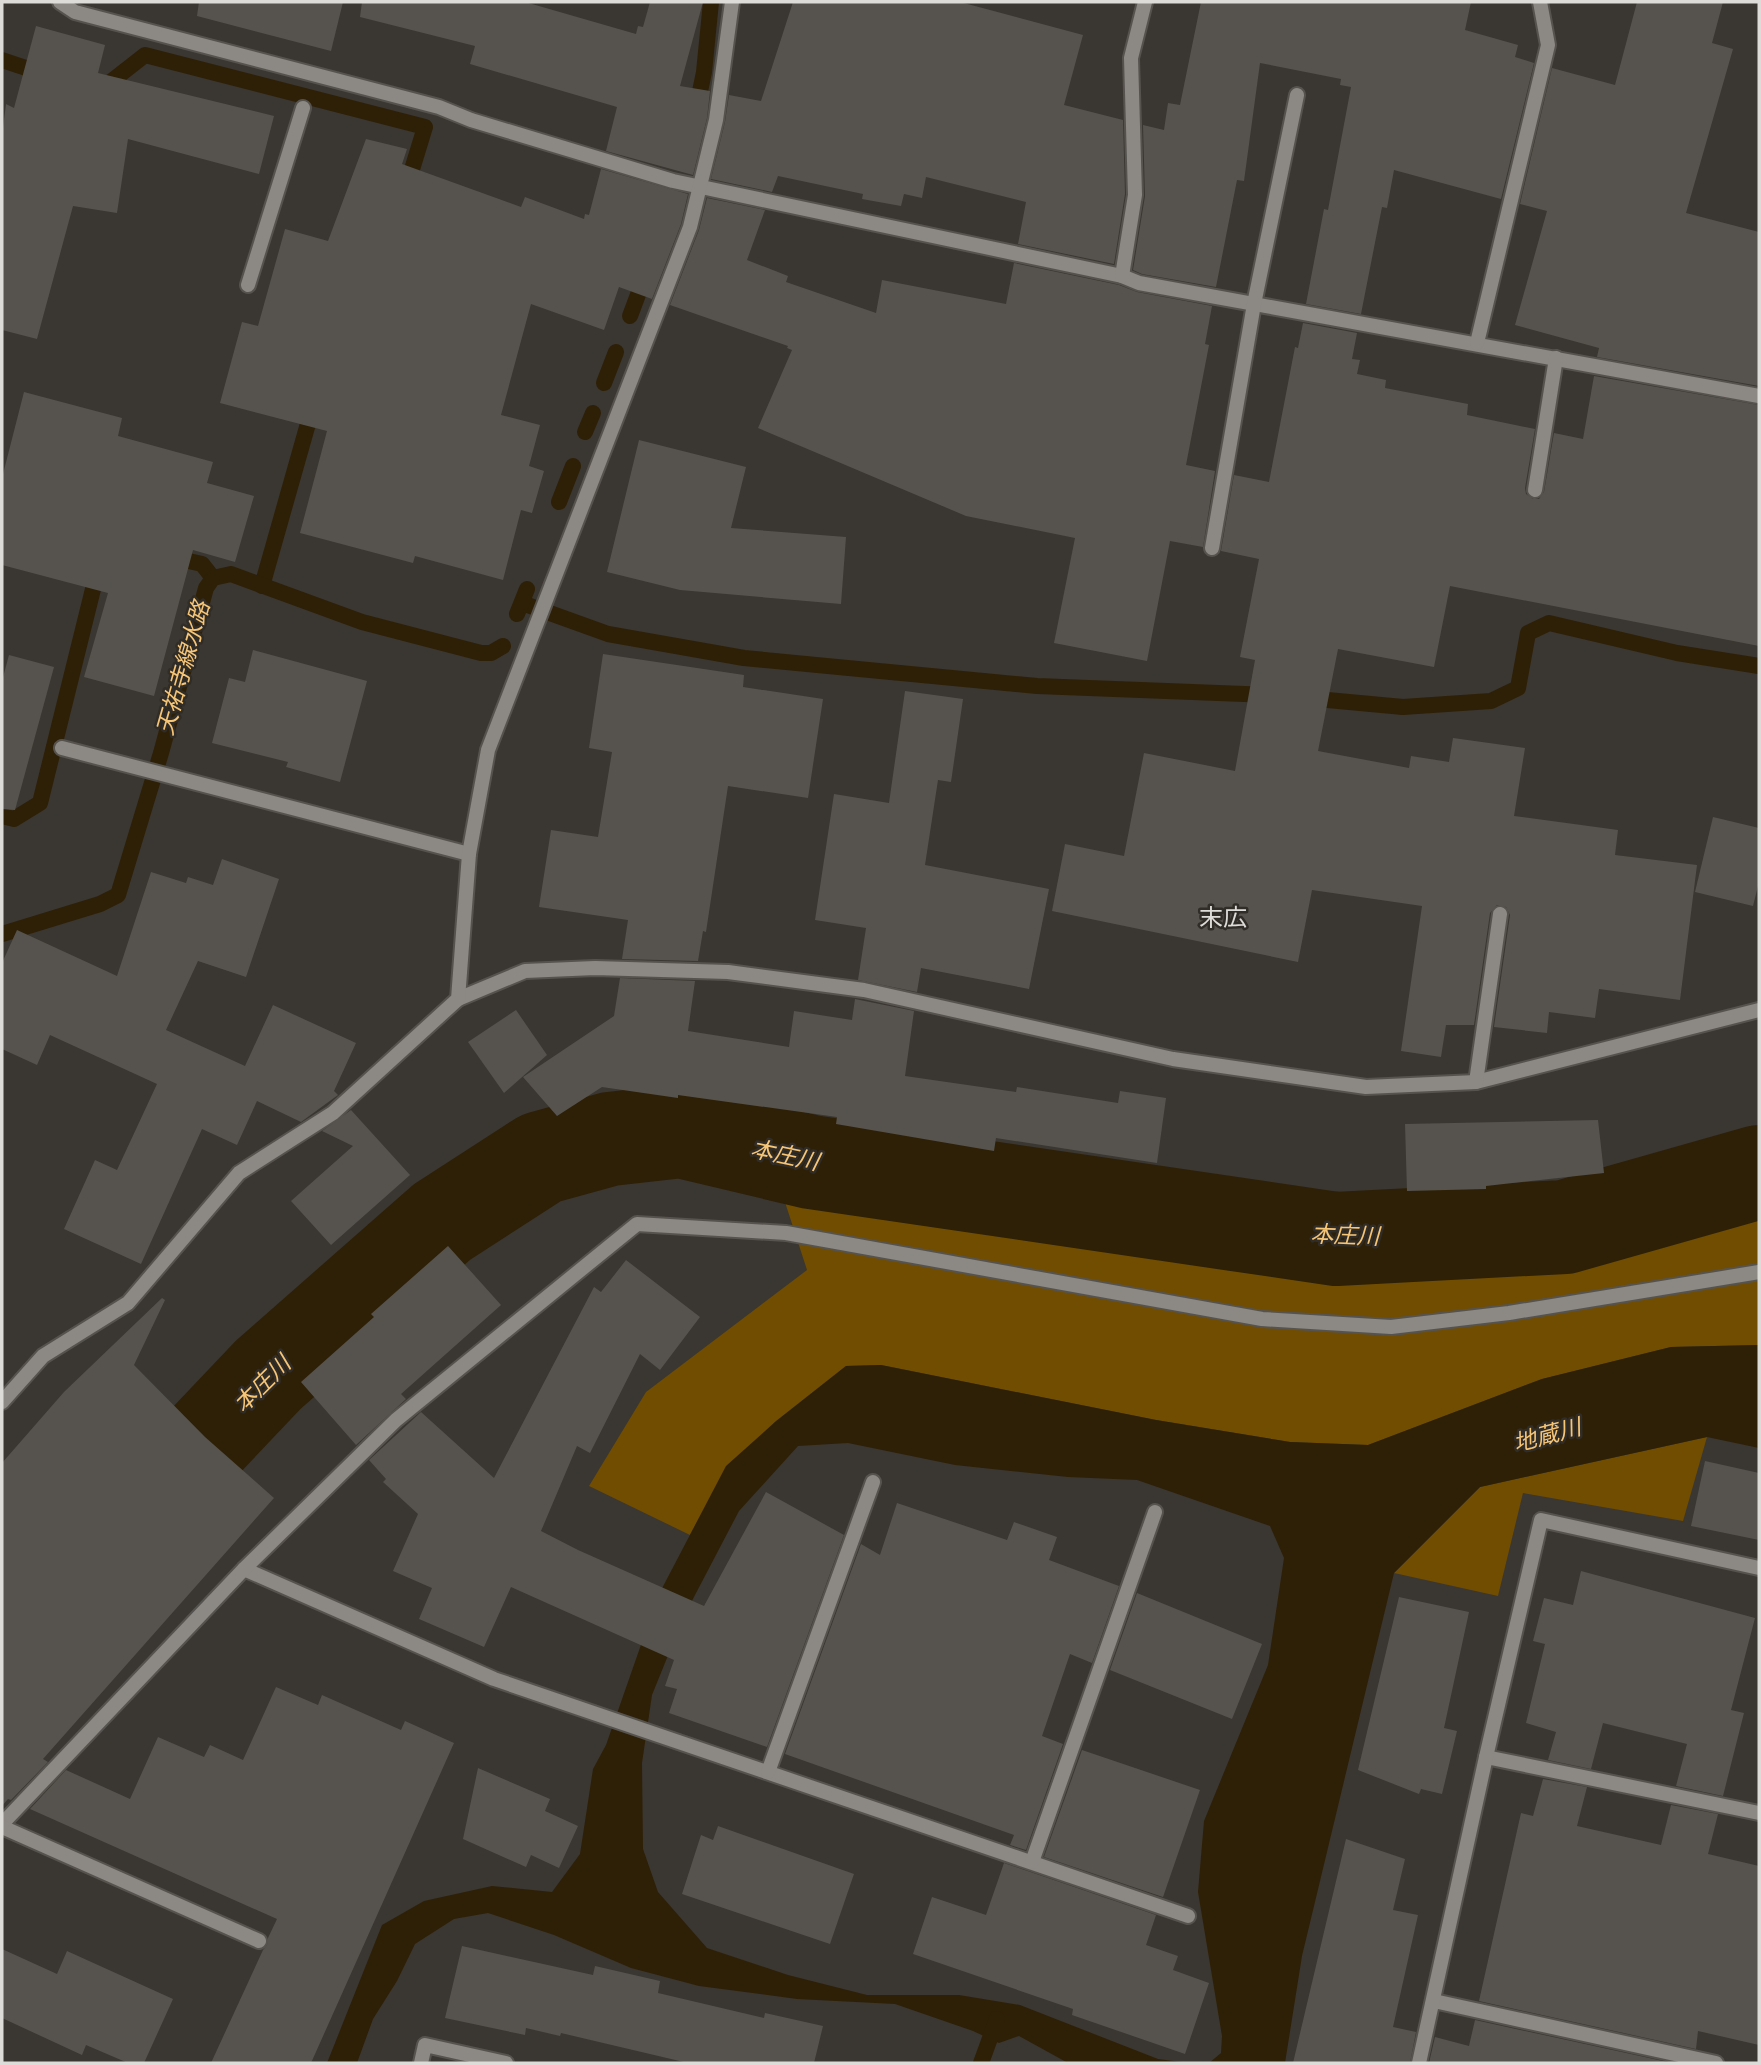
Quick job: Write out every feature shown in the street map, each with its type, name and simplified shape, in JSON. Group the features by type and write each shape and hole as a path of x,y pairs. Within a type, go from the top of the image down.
{"street":[{"path":"60,2 75,12 439,107 471,120 673,181 1122,276 1139,283 1759,396"},
{"path":"458,999 469,854 488,750 690,227 716,120 732,2"},
{"path":"1122,276 1135,195 1131,58 1145,2"},
{"path":"1477,343 1548,44 1540,2"},
{"path":"1212,548 1254,304 1297,95"},
{"path":"247,285 303,108"},
{"path":"1535,490 1556,358"},
{"path":"62,748 469,854"},
{"path":"1476,1082 1500,914"},
{"path":"2,1402 43,1356 128,1303 239,1173 333,1114 458,999 525,971 595,968 728,972 864,990 1173,1059 1366,1087 1476,1082 1759,1010"},
{"path":"259,1941 2,1826 244,1569 396,1420 637,1224 786,1233 1262,1320 1391,1327 1509,1313 1759,1272"},
{"path":"768,1772 873,1482"},
{"path":"1032,1862 1155,1512"},
{"path":"1419,2063 1541,1520 1759,1568"},
{"path":"244,1569 494,1679 1188,1916"},
{"path":"1486,1757 1759,1813"},
{"path":"1434,2001 1716,2063"},
{"path":"421,2063 425,2045 506,2063"}],"shaded area":[{"path":"783,1196 1348,1262 1581,1254 1759,1198 1759,1345 1671,1347 1542,1379 1368,1445 1290,1442 1156,1420 881,1365 846,1366 775,1422 708,1502 690,1535 589,1486 646,1392 807,1270"},
{"path":"1707,1437 1683,1521 1523,1493 1498,1596 1394,1573 1480,1487"}],"water":[{"name":"地蔵川","path":"1759,1345 1759,1448 1707,1437 1480,1487 1394,1573 1302,1956 1285,2063 1209,2063 1221,2053 1222,2036 1198,1892 1204,1821 1268,1665 1284,1558 1270,1526 1137,1480 1068,1477 955,1465 848,1443 798,1446 739,1511 684,1616 652,1695 642,1763 643,1849 658,1892 707,1948 788,1975 867,1995 959,1995 1020,2005 1158,2059 1189,2063 1068,2063 1019,2036 999,2043 973,2031 895,2004 797,1999 699,1986 631,1968 554,1935 488,1913 454,1919 415,1944 397,1981 373,2019 357,2063 327,2063 382,1925 424,1901 492,1886 552,1892 580,1854 593,1769 606,1745 658,1596 726,1466 775,1422 846,1366 881,1365 1156,1420 1290,1442 1368,1445 1542,1379 1671,1347"}],"building":[{"path":"199,2 343,2 331,51 197,16"},
{"path":"362,2 525,2 636,34 638,26 643,27 650,2 703,2 680,86 710,91 707,118 693,175 606,151 617,107 470,64 475,46 360,17"},
{"path":"793,2 960,2 1083,35 1064,105 1123,120 1125,194 1114,264 1018,244 1026,202 926,177 922,198 904,194 901,206 862,199 863,194 778,176 772,192 711,179 729,95 761,101"},
{"path":"1201,2 1471,2 1465,30 1518,45 1515,57 1534,63 1501,199 1394,170 1387,208 1382,207 1361,314 1306,304 1324,209 1328,210 1351,87 1340,85 1341,79 1260,63 1244,181 1237,180 1216,287 1142,274 1133,270 1145,196 1143,125 1164,130 1168,103 1180,105"},
{"path":"1637,2 1723,2 1712,43 1733,49 1686,213 1759,232 1759,386 1597,357 1599,348 1515,325 1547,211 1520,204 1552,68 1615,85"},
{"path":"36,26 105,45 98,73 274,116 259,174 128,139 117,213 73,206 37,339 2,330 2,136 6,104 14,108"},
{"path":"366,139 407,149 402,164 521,207 525,197 584,219 585,214 589,215 601,169 688,194 681,224 652,299 619,287 604,330 531,304 501,415 540,425 529,466 544,471 532,513 521,510 503,580 415,556 413,563 300,533 327,431 220,403 242,322 258,326 285,229 328,241"},
{"path":"707,198 765,210 747,260 788,276 786,282 876,313 882,280 1006,304 1014,263 1119,285 1137,292 1212,306 1205,344 1209,345 1186,465 1215,471 1203,547 1170,541 1147,661 1054,643 1075,538 966,516 758,428 792,350 787,348 788,346 670,305 699,230"},
{"path":"1303,323 1357,333 1352,359 1360,360 1357,374 1386,380 1385,388 1468,404 1467,415 1535,429 1525,488 1526,494 1533,499 1539,499 1544,492 1554,433 1583,439 1594,376 1759,405 1759,646 1450,586 1434,667 1338,649 1318,751 1409,768 1411,756 1449,762 1453,738 1525,748 1514,816 1618,830 1615,855 1697,865 1680,1000 1599,989 1595,1018 1549,1012 1547,1033 1494,1027 1510,915 1506,907 1497,905 1490,913 1474,1025 1446,1025 1441,1057 1401,1051 1422,906 1312,890 1298,962 1052,911 1065,844 1124,856 1144,753 1235,771 1255,660 1240,657 1259,559 1221,551 1234,475 1269,482 1295,347 1298,348"},
{"path":"24,392 122,418 118,436 213,462 207,483 254,496 235,562 193,550 154,696 84,677 108,593 2,565 2,478"},
{"path":"639,440 746,467 731,528 846,537 841,604 680,590 607,572"},
{"path":"253,650 367,681 340,782 286,767 288,762 212,743 229,678 245,682"},
{"path":"603,654 744,675 743,687 823,699 808,798 728,786 706,932 703,931 698,961 622,959 628,920 539,907 551,830 598,837 612,752 589,748"},
{"path":"9,655 54,667 15,810 2,809 2,681"},
{"path":"905,691 963,699 951,782 938,780 925,865 1049,889 1029,989 921,968 917,992 858,980 866,928 815,920 834,794 889,803"},
{"path":"1713,817 1759,828 1759,882 1753,906 1695,892"},
{"path":"222,859 279,879 246,977 198,961 166,1030 245,1066 273,1005 356,1043 334,1091 338,1095 301,1122 257,1101 237,1145 202,1129 141,1264 64,1229 95,1160 117,1170 157,1084 50,1035 37,1065 2,1049 2,963 17,930 117,976 151,872 186,883 188,877 213,885"},
{"path":"620,978 695,981 688,1031 789,1047 794,1011 852,1020 855,999 914,1011 905,1076 1016,1092 1017,1087 1118,1103 1120,1091 1166,1098 1157,1163 996,1138 994,1151 836,1124 837,1117 602,1087 557,1116 523,1077 614,1016"},
{"path":"516,1010 547,1055 504,1093 468,1042"},
{"path":"351,1110 410,1175 331,1245 291,1201 353,1146 322,1131"},
{"path":"1598,1120 1604,1173 1486,1186 1486,1189 1407,1191 1405,1124"},
{"path":"448,1246 501,1305 401,1394 406,1399 356,1445 301,1382 374,1317 371,1314"},
{"path":"626,1260 700,1317 660,1370 640,1354 590,1453 577,1446 541,1531 704,1606 766,1492 844,1535 767,1747 669,1713 677,1689 665,1686 674,1660 511,1587 484,1647 419,1619 432,1588 393,1571 418,1514 383,1482 386,1479 369,1460 421,1412 494,1478 594,1287 601,1292"},
{"path":"162,1298 165,1300 134,1365 205,1437 274,1498 43,1759 48,1762 2,1806 2,1463 64,1392"},
{"path":"1705,1461 1759,1473 1759,1540 1691,1526"},
{"path":"897,1503 1007,1540 1014,1522 1057,1537 1049,1560 1119,1586 1092,1663 1070,1654 1042,1736 1063,1744 1026,1850 1010,1845 1014,1835 785,1754 861,1544 880,1555"},
{"path":"1581,1571 1755,1618 1731,1710 1744,1713 1723,1796 1676,1786 1687,1744 1603,1723 1591,1769 1548,1760 1556,1732 1526,1723 1545,1644 1533,1641 1544,1598 1573,1605"},
{"path":"1137,1593 1262,1644 1232,1719 1110,1670"},
{"path":"1399,1597 1469,1612 1444,1728 1457,1731 1442,1794 1421,1789 1419,1794 1358,1770"},
{"path":"276,1687 318,1705 322,1695 401,1730 405,1721 454,1743 311,2063 211,2063 277,1919 30,1809 66,1770 130,1799 158,1737 204,1757 210,1745 243,1760"},
{"path":"1082,1750 1200,1790 1163,1897 1044,1857"},
{"path":"478,1768 550,1799 545,1811 578,1826 559,1868 531,1855 526,1867 463,1839"},
{"path":"1543,1779 1587,1787 1577,1826 1661,1845 1671,1805 1718,1814 1708,1854 1759,1866 1759,2045 1698,2031 1696,2049 1479,2001 1521,1813 1533,1816"},
{"path":"718,1826 854,1874 830,1944 682,1894 701,1835 713,1840"},
{"path":"1346,1839 1405,1859 1393,1910 1418,1915 1393,2027 1416,2032 1410,2063 1293,2063"},
{"path":"1004,1863 1156,1915 1146,1945 1178,1956 1173,1970 1209,1983 1185,2054 1072,2015 1073,2009 913,1954 932,1897 986,1915"},
{"path":"462,1946 593,1975 595,1966 660,1981 658,1993 764,2018 765,2013 823,2026 814,2063 688,2063 561,2033 560,2036 526,2028 525,2035 445,2018"},
{"path":"2,1949 57,1974 67,1951 173,1999 144,2063 128,2063 86,2045 82,2055 2,2018"},
{"path":"1475,2020 1672,2063 1429,2063 1435,2037 1469,2046"}],"waterway":[{"name":"天祐寺線水路","path":"696,111 704,72 711,2"},
{"path":"99,91 145,55 425,127 406,189"},
{"path":"2,60 44,74"},
{"name":"天祐寺線水路","path":"630,316 645,276"},
{"name":"天祐寺線水路","path":"604,383 616,352"},
{"path":"262,586 313,406"},
{"name":"天祐寺線水路","path":"585,432 593,413"},
{"name":"天祐寺線水路","path":"559,502 573,466"},
{"path":"171,557 202,564 213,578"},
{"path":"2,816 14,819 40,803 98,569"},
{"name":"天祐寺線水路","path":"2,934 100,904 118,895 161,753 206,588 213,578 231,574 362,622 481,653 491,653 503,646"},
{"name":"天祐寺線水路","path":"517,614 527,589"},
{"path":"522,603 608,634 744,658 1037,686 1270,695"},
{"path":"1306,698 1403,707 1491,701 1518,688 1528,633 1549,623 1677,653 1759,666"},
{"name":"本庄川","path":"2,1660 84,1569 268,1375 442,1222 541,1158 610,1139 681,1131 811,1162 1336,1239 1565,1227 1759,1172"},
{"path":"981,2063 997,2019"}],"district":[{"name":"末広","path":"1223,918"}]}
